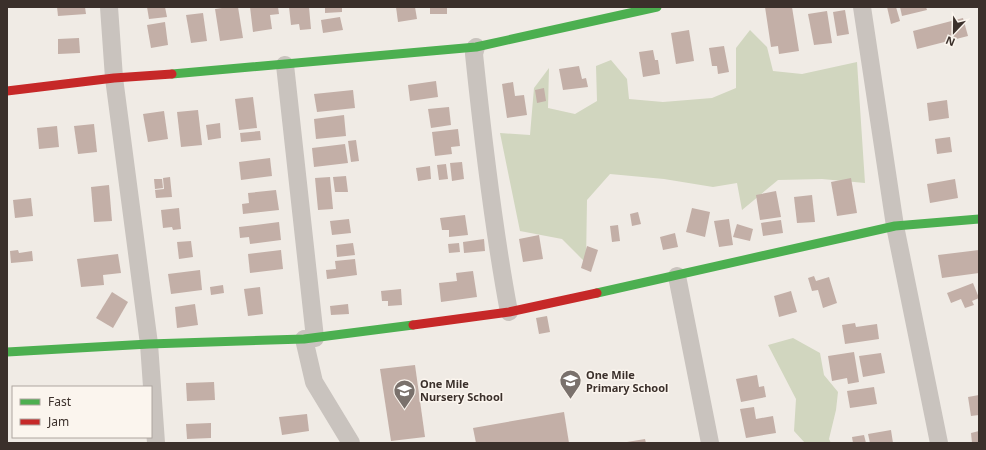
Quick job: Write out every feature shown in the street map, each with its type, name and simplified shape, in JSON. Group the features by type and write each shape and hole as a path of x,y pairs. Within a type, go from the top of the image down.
{"street":[{"path":"109,7 114,78 149,344 152,386"},
{"path":"7,91 114,78 285,65 476,47 657,7"},
{"path":"862,7 895,226 939,443"},
{"path":"476,47 474,54 481,118 499,257 509,312"},
{"path":"285,65 314,382 351,443"},
{"path":"7,352 149,344 310,338 509,312 677,276 895,226 979,219"},
{"path":"677,276 710,443"},
{"path":"152,386 156,443"}],"green space":[{"path":"750,30 767,47 773,71 802,74 857,62 865,183 822,179 778,180 742,210 737,183 713,187 664,179 610,174 587,200 586,263 562,239 520,231 500,133 530,135 534,88 549,68 548,108 575,114 597,101 596,66 611,60 627,79 629,99 663,102 712,98 736,88 736,48"},
{"path":"793,338 820,353 824,375 838,392 836,410 829,439 831,443 805,443 794,431 796,399 768,345"}],"building":[{"path":"57,7 85,7 86,14 58,16"},
{"path":"147,7 165,7 167,17 149,19"},
{"path":"238,7 243,38 220,41 215,9"},
{"path":"250,7 278,7 279,14 270,15 272,29 253,32"},
{"path":"289,7 309,7 311,29 300,30 299,24 291,25"},
{"path":"325,7 342,7 342,12 325,13"},
{"path":"396,7 415,7 417,19 398,22"},
{"path":"430,7 447,7 447,14 430,14"},
{"path":"765,7 792,7 799,51 779,54 778,46 771,47"},
{"path":"887,7 896,7 900,21 891,24"},
{"path":"900,7 926,7 927,10 902,16"},
{"path":"845,10 849,34 837,36 833,12"},
{"path":"827,11 832,43 814,45 808,14"},
{"path":"203,13 207,41 191,43 186,15"},
{"path":"340,17 343,30 323,33 321,20"},
{"path":"963,18 968,36 917,49 913,31"},
{"path":"165,22 168,45 151,48 147,25"},
{"path":"689,30 694,61 676,64 671,33"},
{"path":"79,38 80,53 58,54 58,39"},
{"path":"724,46 729,72 718,74 717,66 712,66 709,48"},
{"path":"653,50 655,60 658,60 660,74 643,77 639,52"},
{"path":"579,66 582,79 586,78 588,87 563,90 559,69"},
{"path":"436,81 438,97 410,101 408,85"},
{"path":"513,82 515,96 524,95 527,115 507,118 502,84"},
{"path":"544,88 546,101 537,103 535,90"},
{"path":"353,90 355,108 317,112 314,94"},
{"path":"253,97 257,128 239,130 235,99"},
{"path":"947,100 949,118 929,121 927,103"},
{"path":"449,107 451,125 431,128 428,109"},
{"path":"198,110 202,145 181,147 177,112"},
{"path":"164,111 168,139 148,142 143,114"},
{"path":"344,115 346,136 316,139 314,119"},
{"path":"220,123 221,138 208,140 206,125"},
{"path":"94,124 97,152 78,154 74,126"},
{"path":"57,126 59,147 39,149 37,128"},
{"path":"458,129 460,146 451,147 452,154 435,156 432,132"},
{"path":"260,131 261,140 241,142 240,133"},
{"path":"950,137 952,152 937,154 935,139"},
{"path":"356,140 359,161 351,162 348,141"},
{"path":"345,144 348,163 314,167 312,148"},
{"path":"270,158 272,176 241,180 239,162"},
{"path":"462,162 464,179 452,181 450,163"},
{"path":"446,164 448,179 439,180 437,165"},
{"path":"430,166 431,179 418,181 416,168"},
{"path":"346,176 348,192 335,192 333,177"},
{"path":"170,177 172,197 156,198 155,190 164,189 163,178"},
{"path":"330,177 333,209 318,210 315,178"},
{"path":"851,178 857,213 837,216 831,182"},
{"path":"154,179 162,179 163,188 155,189"},
{"path":"955,179 958,198 930,203 927,184"},
{"path":"109,185 112,221 94,222 91,187"},
{"path":"276,190 279,210 243,214 242,204 249,203 248,193"},
{"path":"776,191 781,217 760,220 756,195"},
{"path":"812,195 815,222 797,223 794,197"},
{"path":"31,198 33,216 15,218 13,200"},
{"path":"179,208 181,229 173,230 172,227 163,228 161,210"},
{"path":"692,208 710,212 705,237 686,232"},
{"path":"638,212 641,224 632,226 630,214"},
{"path":"465,215 468,235 449,237 449,230 442,230 440,218"},
{"path":"349,219 351,233 332,235 330,221"},
{"path":"729,219 733,245 719,247 714,221"},
{"path":"781,220 783,233 763,236 761,223"},
{"path":"279,222 281,240 250,244 249,237 240,238 239,227"},
{"path":"737,224 753,229 750,241 733,237"},
{"path":"618,225 620,241 612,242 610,226"},
{"path":"675,233 678,247 663,250 660,237"},
{"path":"539,235 543,259 523,262 519,239"},
{"path":"484,239 485,251 464,253 463,242"},
{"path":"191,241 193,257 179,259 177,242"},
{"path":"353,243 355,255 337,257 336,245"},
{"path":"459,243 460,252 449,253 448,244"},
{"path":"587,246 598,250 591,272 581,268"},
{"path":"18,250 19,253 32,251 33,261 11,263 10,251"},
{"path":"281,250 283,269 250,273 248,254"},
{"path":"979,250 979,273 942,278 938,255"},
{"path":"118,254 121,273 103,275 104,285 81,287 77,259"},
{"path":"355,259 357,275 327,279 326,270 336,269 335,261"},
{"path":"200,270 202,290 171,294 168,274"},
{"path":"473,271 477,297 441,302 439,283 457,281 456,273"},
{"path":"814,276 816,281 829,277 837,303 823,308 818,290 812,291 808,278"},
{"path":"973,283 979,298 972,301 974,305 965,308 961,299 951,303 947,293"},
{"path":"223,285 224,293 211,295 210,287"},
{"path":"260,287 263,314 248,316 244,289"},
{"path":"401,289 402,305 388,306 388,301 382,301 381,291"},
{"path":"791,291 797,312 779,317 774,296"},
{"path":"112,292 128,302 113,328 96,318"},
{"path":"195,304 198,325 177,328 175,307"},
{"path":"348,304 349,314 331,315 330,306"},
{"path":"547,316 550,332 539,334 536,318"},
{"path":"855,323 856,327 877,324 879,339 845,344 842,325"},
{"path":"854,352 859,382 848,384 847,378 832,381 828,356"},
{"path":"881,353 885,373 863,377 859,356"},
{"path":"415,365 425,437 391,441 380,369"},
{"path":"757,375 759,387 764,386 766,397 741,402 736,379"},
{"path":"214,382 215,400 187,401 186,383"},
{"path":"874,387 877,404 850,408 847,391"},
{"path":"979,395 979,415 971,416 968,397"},
{"path":"754,407 756,419 773,416 776,433 746,438 740,409"},
{"path":"564,412 569,443 476,443 473,428"},
{"path":"307,414 309,431 282,435 279,417"},
{"path":"211,423 211,438 187,439 186,424"},
{"path":"891,430 893,443 870,443 868,434"},
{"path":"979,431 979,443 972,443 971,433"},
{"path":"864,435 866,443 853,443 852,437"},
{"path":"645,439 646,443 627,443 627,442"}],"traffic: fast":[{"path":"172,74 476,47 657,7"},
{"path":"597,293 895,226 979,219"},
{"path":"7,352 149,344 304,339 413,325"}],"traffic: jam":[{"path":"7,91 114,78 172,74"},
{"path":"413,325 509,312 597,293"}],"place":[{"name":"One Mile Primary School","path":"570,400"},
{"name":"One Mile Nursery School","path":"404,410"}]}
